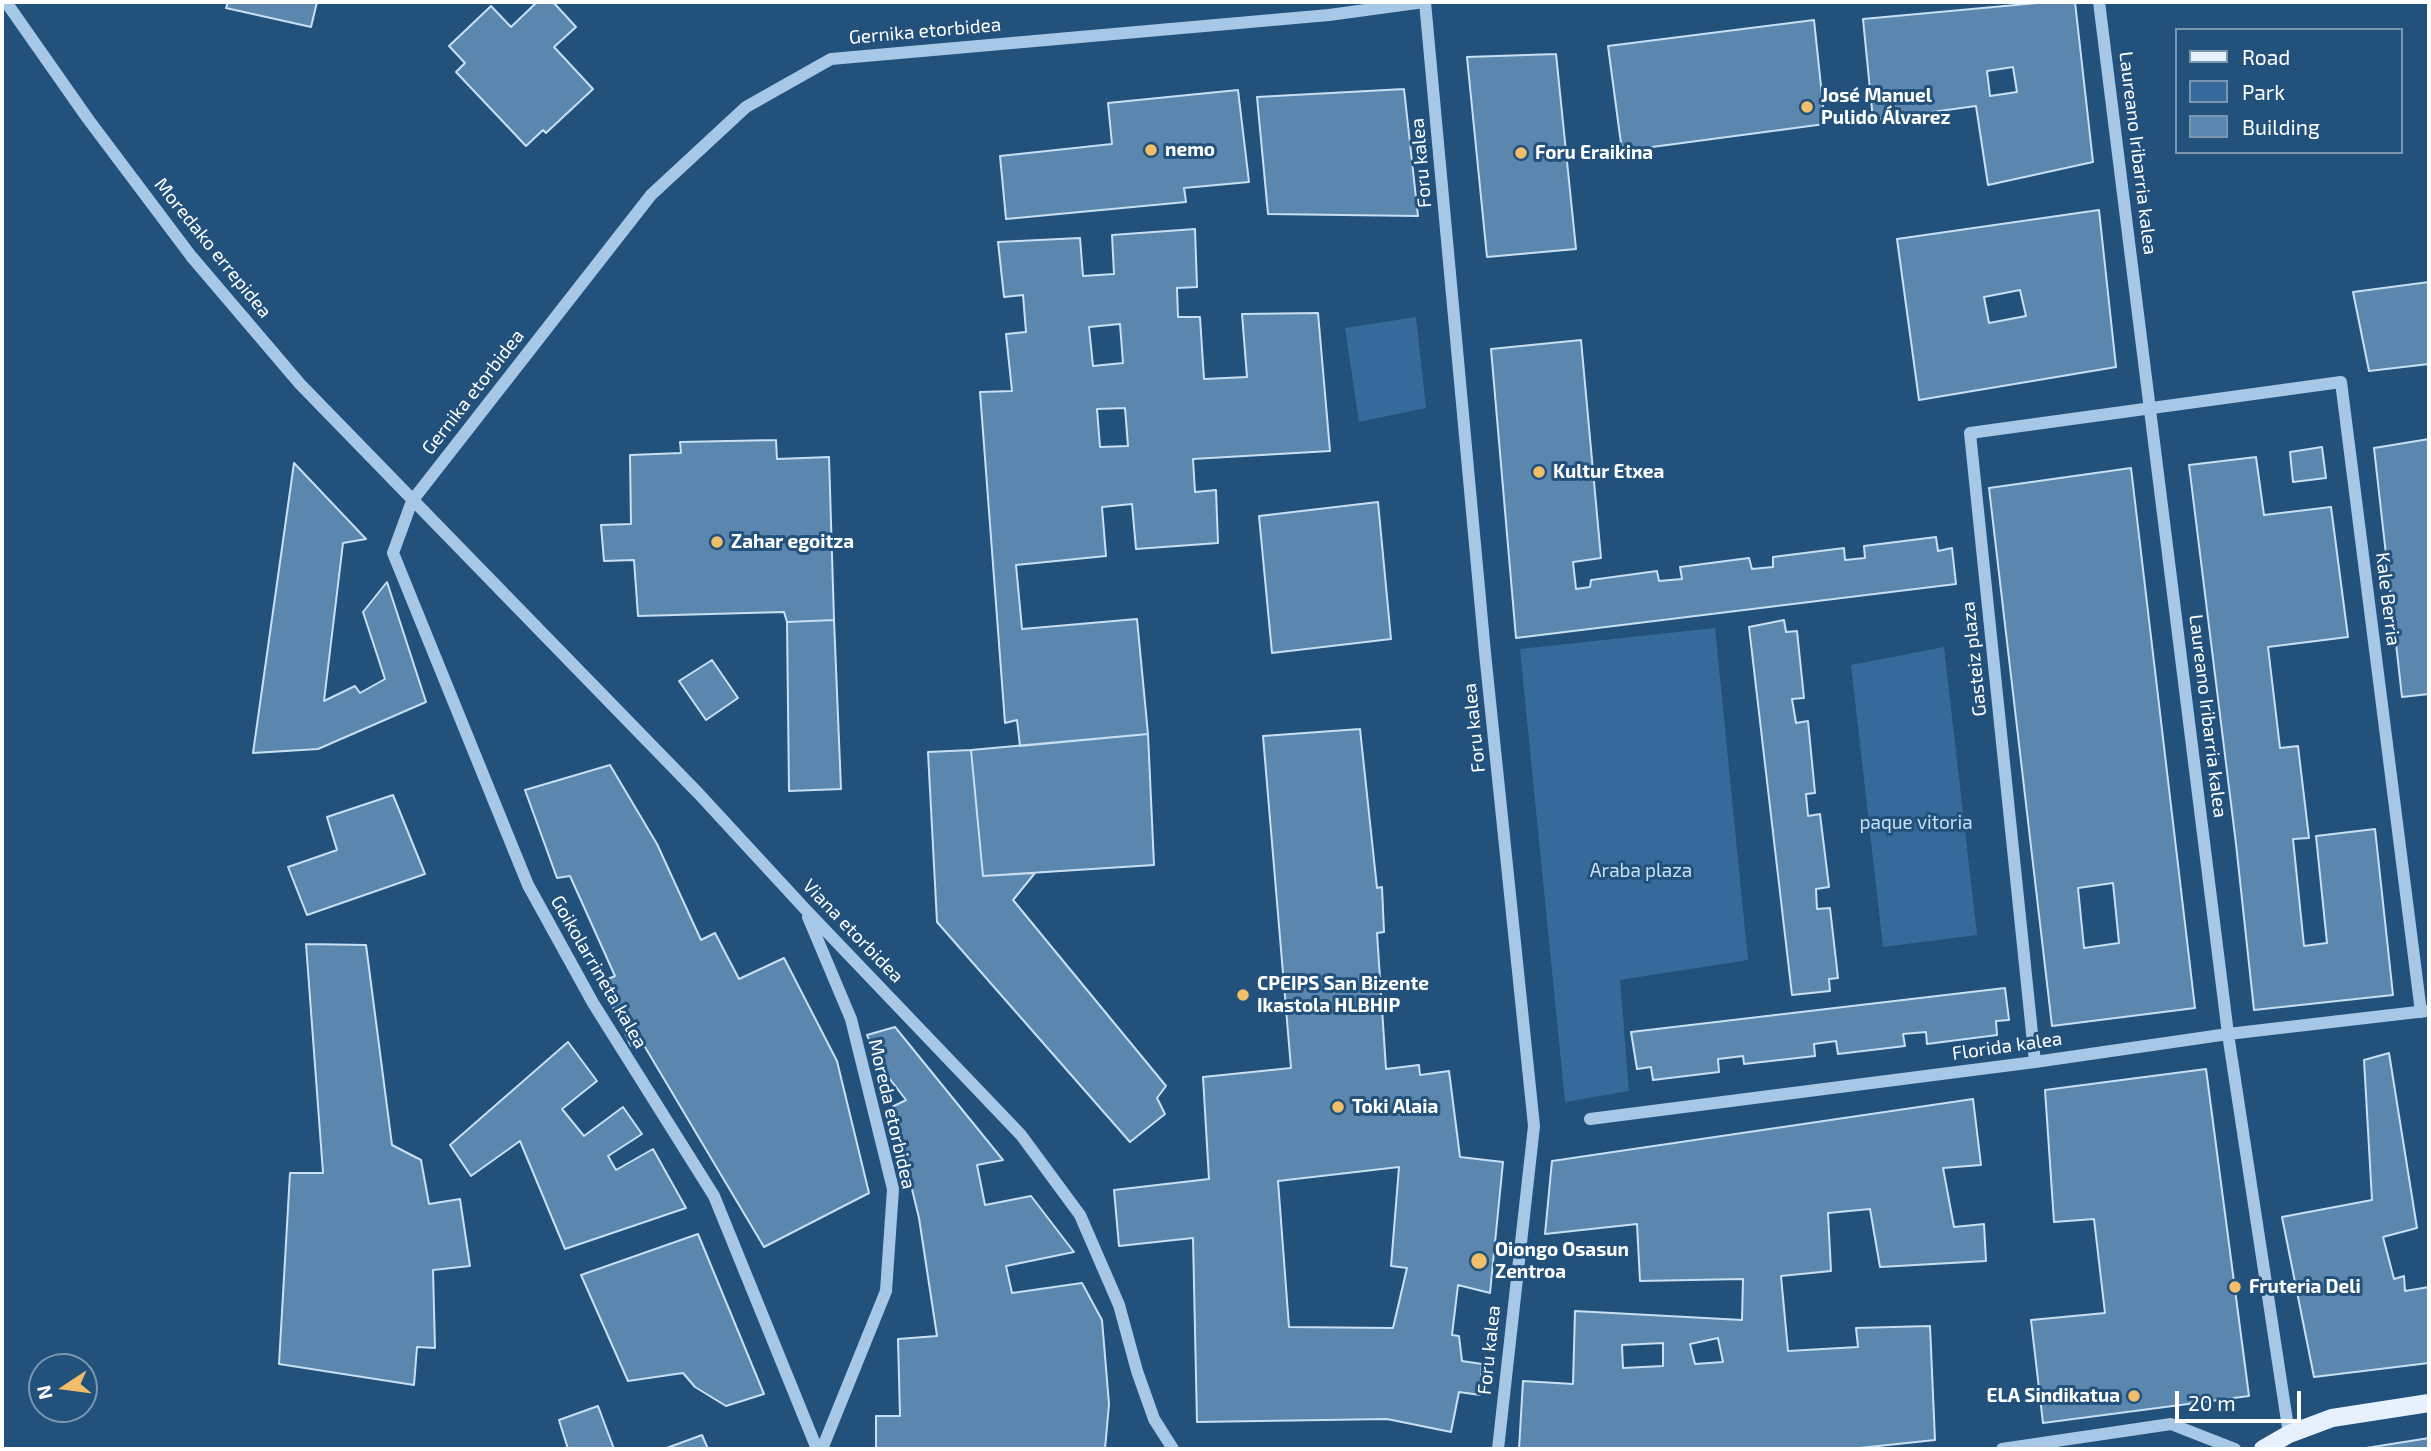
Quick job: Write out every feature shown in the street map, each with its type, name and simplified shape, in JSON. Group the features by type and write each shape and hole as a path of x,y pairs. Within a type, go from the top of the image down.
{"main road":[{"path":"2263,1449 2289,1434 2332,1419 2429,1402"}],"street":[{"name":"Moredako errepidea","path":"6,2 88,119 191,256 300,384 412,501"},
{"name":"Gernika etorbidea","path":"412,501 651,195 746,107 831,59 1329,15 1425,2"},
{"name":"Foru kalea","path":"1425,2 1485,653 1534,1126 1498,1449"},
{"name":"Laureano Iribarria kalea","path":"2099,2 2228,1034 2289,1434"},
{"name":"Kale Berria","path":"2151,410 2341,382 2425,1011"},
{"name":"Gasteiz plaza","path":"2035,1062 1970,433 2151,410"},
{"name":"Viana etorbidea","path":"412,501 699,794 806,911 1021,1135 1080,1215 1119,1305 1137,1371 1154,1419 1173,1449"},
{"name":"Goikolarrineta kalea","path":"412,501 393,553 528,885 593,1003 714,1196 817,1449"},
{"name":"Moreda etorbidea","path":"806,911 851,1019 893,1189 886,1291 822,1449"},
{"name":"Florida kalea","path":"1590,1119 2035,1062 2228,1034 2425,1011"},
{"path":"2002,1449 2171,1424 2235,1449"}],"green space":[{"path":"1416,317 1426,408 1359,422 1345,328"},
{"name":"Araba plaza","path":"1715,628 1748,960 1620,980 1629,1091 1565,1102 1520,649"},
{"name":"paque vitoria","path":"1944,647 1977,935 1883,947 1851,665"}],"building":[{"path":"228,2 317,2 311,27 226,8"},
{"path":"537,2 553,2 576,27 554,47 593,89 546,133 543,130 526,146 456,72 465,63 449,46 491,6 511,27"},
{"path":"2048,2 2075,2 2093,162 1988,185 1976,106 1873,120 1863,19","holes":["2013,67 2017,92 1990,96 1987,71"]},
{"path":"1814,20 1825,124 1622,151 1608,46"},
{"name":"Foru Eraikina","path":"1556,54 1576,249 1487,257 1467,57"},
{"path":"1404,89 1418,216 1268,214 1257,97"},
{"name":"nemo","path":"1238,90 1249,182 1184,188 1186,202 1006,219 1000,156 1112,144 1108,103"},
{"path":"2099,210 2116,367 1919,400 1897,239","holes":["2020,290 2026,316 1989,323 1984,297"]},
{"path":"1195,229 1197,287 1177,288 1178,317 1200,317 1204,379 1247,377 1242,314 1318,313 1330,451 1193,459 1195,492 1216,490 1218,543 1136,549 1132,504 1102,507 1106,556 1016,565 1022,629 1137,619 1148,734 1020,746 1017,720 1005,723 980,392 1012,391 1006,334 1026,332 1023,295 1004,297 998,242 1080,238 1083,276 1114,274 1112,235","holes":["1120,324 1123,363 1093,366 1089,327","1125,408 1128,446 1100,447 1097,409"]},
{"path":"2429,282 2429,364 2369,371 2353,292"},
{"path":"1581,340 1601,558 1573,562 1576,589 1590,587 1591,580 1657,571 1659,581 1682,579 1680,567 1749,558 1752,569 1773,567 1773,557 1844,548 1845,560 1865,558 1864,546 1936,537 1938,551 1952,548 1956,584 1516,638 1491,349"},
{"path":"2429,439 2429,694 2402,697 2374,448"},
{"name":"Zahar egoitza","path":"776,440 777,459 829,457 834,620 787,622 784,612 638,616 634,560 604,561 601,525 631,524 630,455 681,453 680,442"},
{"path":"2322,447 2326,478 2293,482 2290,452"},
{"path":"2256,457 2264,515 2331,507 2348,637 2268,647 2280,748 2298,746 2309,838 2293,839 2304,946 2327,943 2316,836 2375,829 2393,995 2254,1010 2189,465"},
{"path":"294,463 366,539 343,543 324,701 355,686 360,693 385,679 363,612 387,582 426,702 318,749 253,753"},
{"path":"2131,468 2195,1008 2052,1026 1989,488","holes":["2113,883 2119,943 2084,948 2078,888"]},
{"path":"1378,502 1391,639 1272,653 1259,516"},
{"path":"834,620 841,789 789,791 787,622"},
{"path":"1784,620 1786,632 1797,631 1804,698 1792,699 1796,723 1808,721 1815,793 1806,794 1808,816 1820,814 1829,887 1816,889 1817,909 1830,908 1838,978 1829,979 1830,991 1792,995 1749,627"},
{"path":"712,660 738,698 706,720 679,681"},
{"path":"1360,729 1377,888 1382,887 1384,932 1377,933 1386,1069 1419,1065 1420,1075 1449,1071 1460,1157 1503,1162 1490,1293 1458,1285 1452,1335 1459,1336 1462,1361 1482,1364 1480,1395 1459,1392 1451,1432 1387,1419 1197,1422 1193,1238 1119,1246 1114,1190 1209,1179 1203,1077 1291,1068 1263,736","holes":["1399,1167 1391,1266 1407,1268 1393,1328 1289,1327 1278,1181"]},
{"path":"1148,734 1154,865 983,876 971,750"},
{"path":"971,750 983,876 1035,873 1013,900 1166,1086 1157,1098 1165,1114 1130,1142 937,922 928,752"},
{"path":"610,765 657,844 701,940 715,933 739,979 784,958 837,1061 869,1193 764,1247 642,1042 631,1046 601,982 615,976 570,876 557,878 525,790"},
{"path":"393,795 425,874 307,915 288,867 337,850 327,817"},
{"path":"306,944 366,945 392,1145 421,1160 429,1204 460,1199 470,1266 433,1270 435,1348 417,1347 414,1385 279,1364 290,1173 323,1173"},
{"path":"2005,988 2009,1020 1996,1021 1997,1035 1927,1044 1926,1032 1903,1034 1905,1046 1838,1054 1836,1041 1814,1044 1815,1056 1744,1064 1743,1056 1718,1059 1719,1072 1653,1080 1651,1067 1637,1069 1631,1032"},
{"path":"895,1027 1003,1160 977,1165 985,1205 1031,1196 1074,1252 1006,1266 1012,1293 1082,1283 1102,1320 1109,1404 1105,1449 876,1449 876,1416 900,1416 898,1339 937,1336 919,1218 892,1107 906,1100 889,1078 885,1080 867,1035"},
{"path":"568,1042 597,1081 562,1109 584,1136 623,1107 642,1134 608,1156 616,1170 653,1149 686,1208 565,1249 520,1141 471,1176 450,1145"},
{"path":"2389,1053 2417,1228 2383,1237 2394,1279 2404,1276 2405,1291 2429,1287 2429,1363 2314,1377 2282,1217 2372,1200 2364,1060"},
{"path":"2206,1069 2249,1396 2043,1423 2031,1320 2105,1313 2094,1219 2054,1222 2045,1090"},
{"path":"1973,1099 1981,1165 1943,1168 1954,1227 1984,1224 1986,1261 1880,1267 1870,1209 1828,1213 1831,1271 1781,1276 1788,1351 1858,1347 1856,1328 1930,1326 1935,1440 1850,1449 1519,1449 1523,1381 1573,1384 1575,1311 1742,1320 1743,1279 1640,1281 1637,1224 1545,1234 1552,1161","holes":["1718,1338 1723,1362 1695,1364 1690,1344","1663,1343 1663,1366 1623,1368 1622,1345"]},
{"path":"698,1234 764,1394 726,1406 695,1387 683,1373 628,1381 581,1275"},
{"path":"598,1406 614,1449 568,1449 559,1420"},
{"path":"702,1435 708,1449 664,1449"},
{"path":"2429,1438 2429,1449 2360,1449"}],"place":[{"name":"José Manuel Pulido Álvarez","path":"1807,107"},
{"name":"nemo","path":"1151,150"},
{"name":"Foru Eraikina","path":"1521,153"},
{"name":"Kultur Etxea","path":"1539,472"},
{"name":"Zahar egoitza","path":"717,542"},
{"name":"CPEIPS San Bizente Ikastola HLBHIP","path":"1243,995"},
{"name":"Toki Alaia","path":"1338,1107"},
{"name":"Oiongo Osasun Zentroa","path":"1479,1261"},
{"name":"Fruteria Deli","path":"2235,1287"},
{"name":"ELA Sindikatua","path":"2134,1396"}]}
